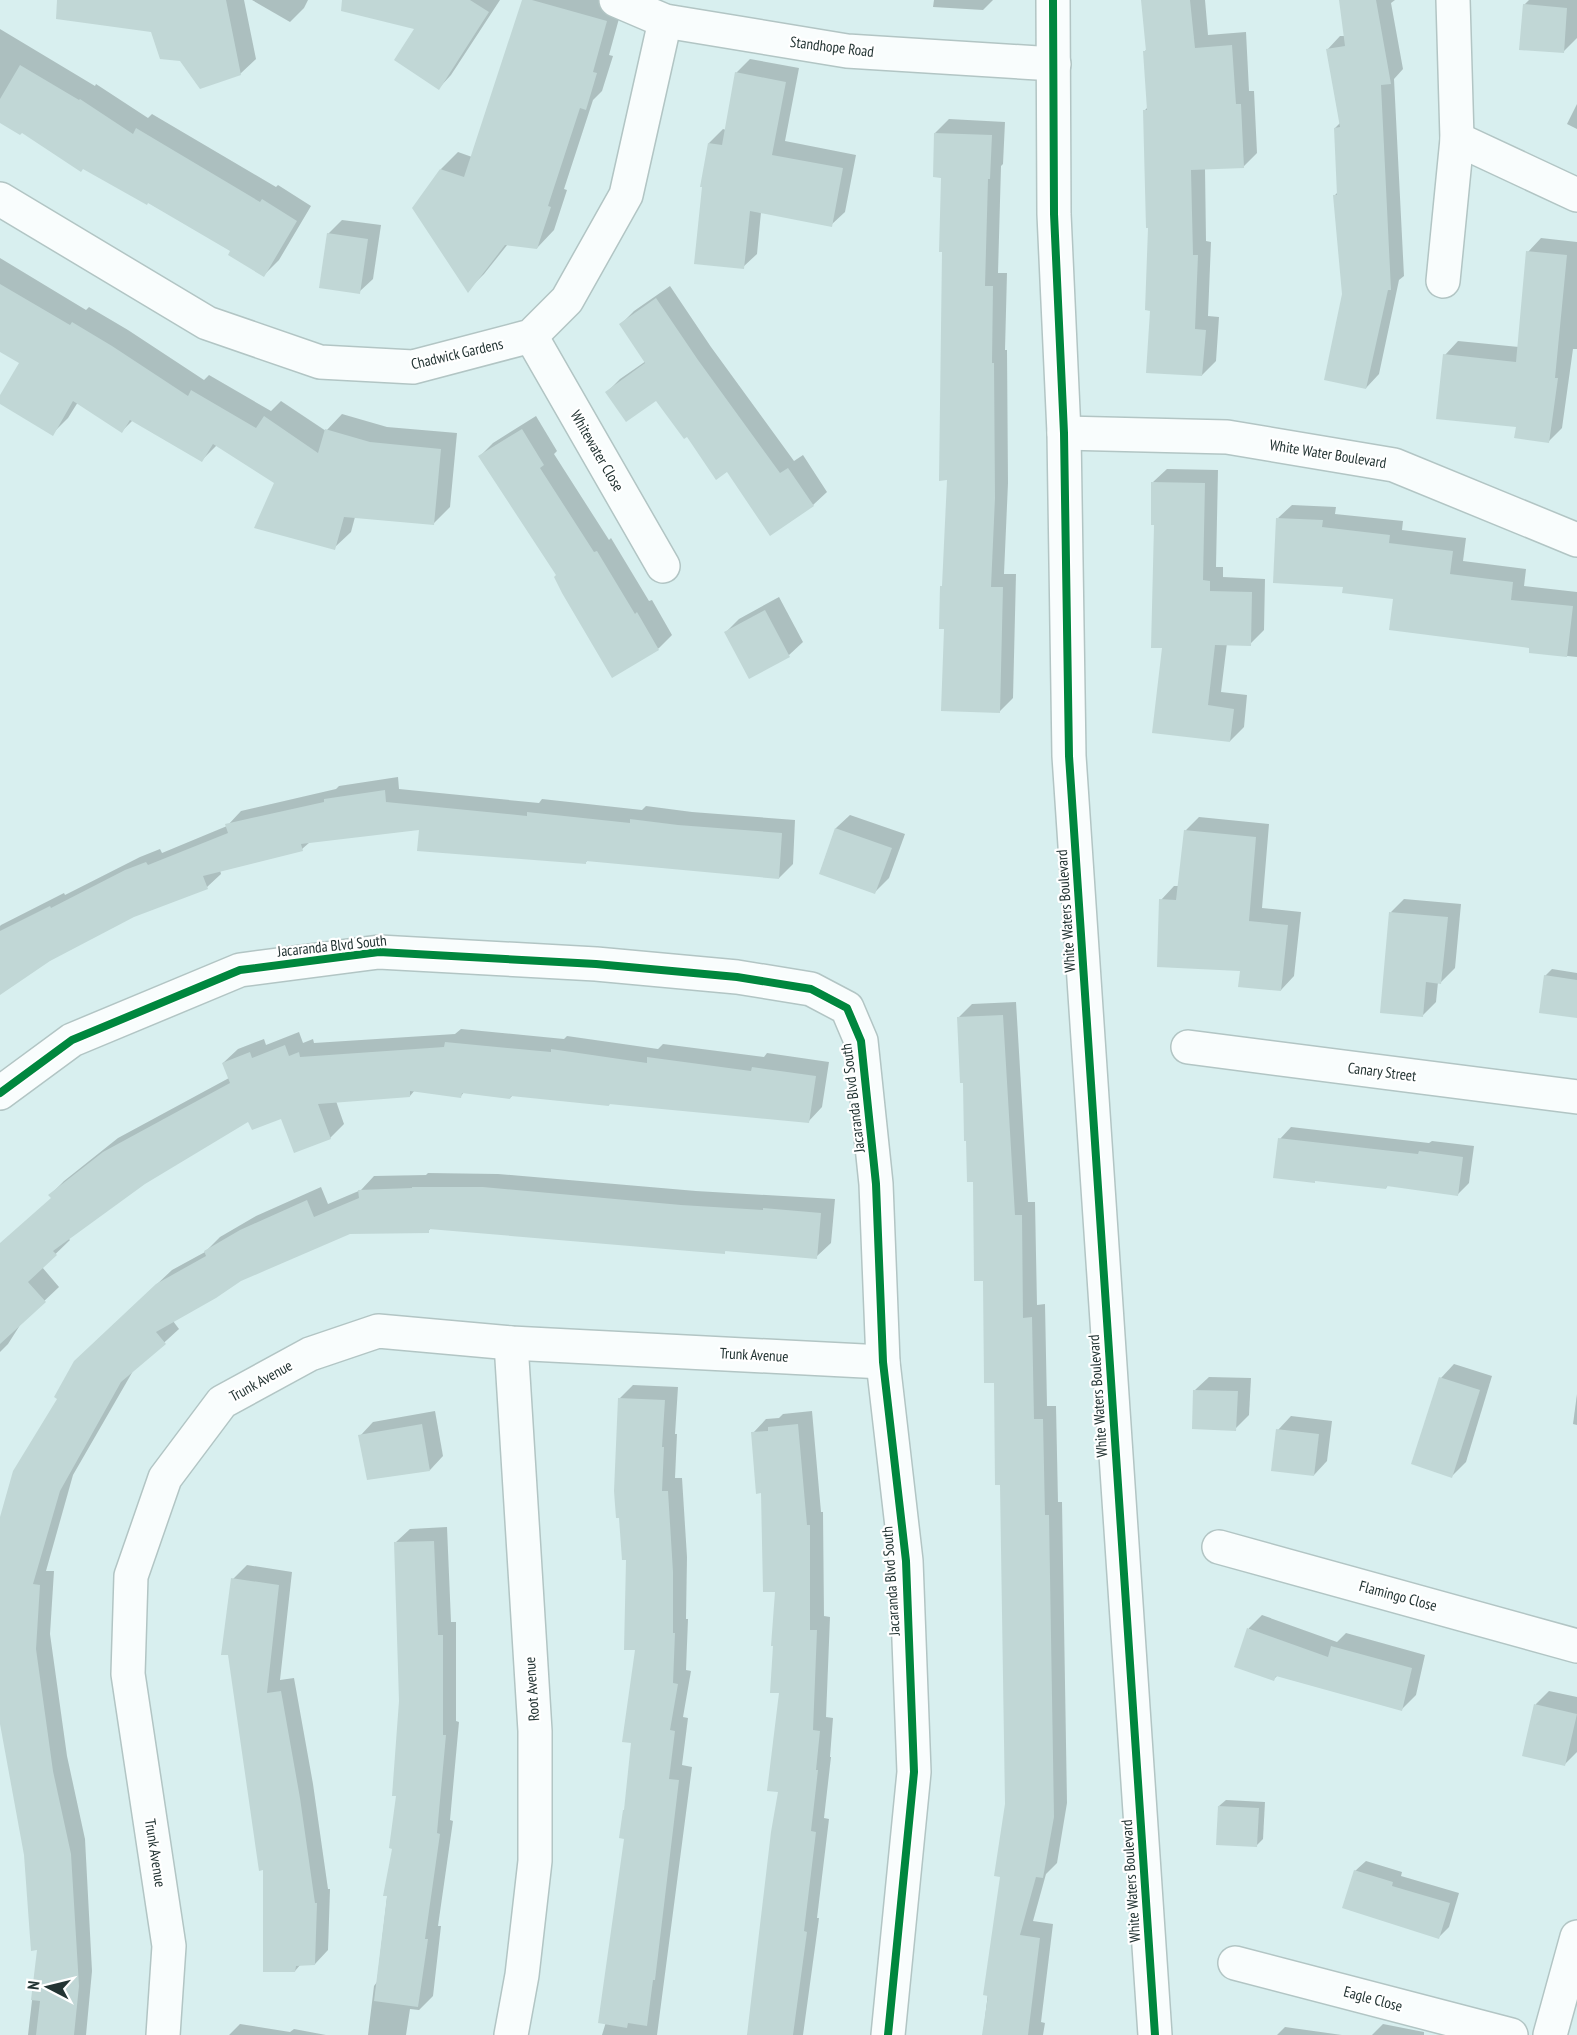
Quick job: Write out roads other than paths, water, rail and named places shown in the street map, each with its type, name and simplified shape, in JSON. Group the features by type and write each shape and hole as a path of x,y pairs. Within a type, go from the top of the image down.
{"street":[{"name":"Standhope Road","path":"616,0 665,21 847,51 1054,64"},
{"name":"White Waters Boulevard","path":"1053,0 1054,213 1064,433 1069,756 1155,2035"},
{"path":"1443,281 1457,139 1452,0"},
{"path":"531,336 567,300 626,195 665,21"},
{"path":"1457,139 1577,195"},
{"name":"Chadwick Gardens","path":"0,199 207,323 320,362 413,367 531,336"},
{"name":"Whitewater Close","path":"531,336 663,566"},
{"name":"White Water Boulevard","path":"1064,433 1227,437 1394,465 1577,540"},
{"name":"Jacaranda Blvd South","path":"0,1093 72,1040 240,970 379,952 596,964 737,977 811,989 847,1008 861,1041 876,1184 883,1362 906,1562 914,1772 888,2035"},
{"name":"Canary Street","path":"1188,1047 1577,1097"},
{"name":"Trunk Avenue","path":"163,2035 169,1946 128,1674 131,1576 165,1478 222,1402 310,1353 378,1331 511,1343 883,1362"},
{"name":"Root Avenue","path":"511,1343 535,1731 535,1861 522,1975 512,2035"},
{"name":"Flamingo Close","path":"1219,1547 1577,1646"},
{"path":"1550,2035 1577,1937"},
{"name":"Eagle Close","path":"1235,1963 1511,2035"}]}
